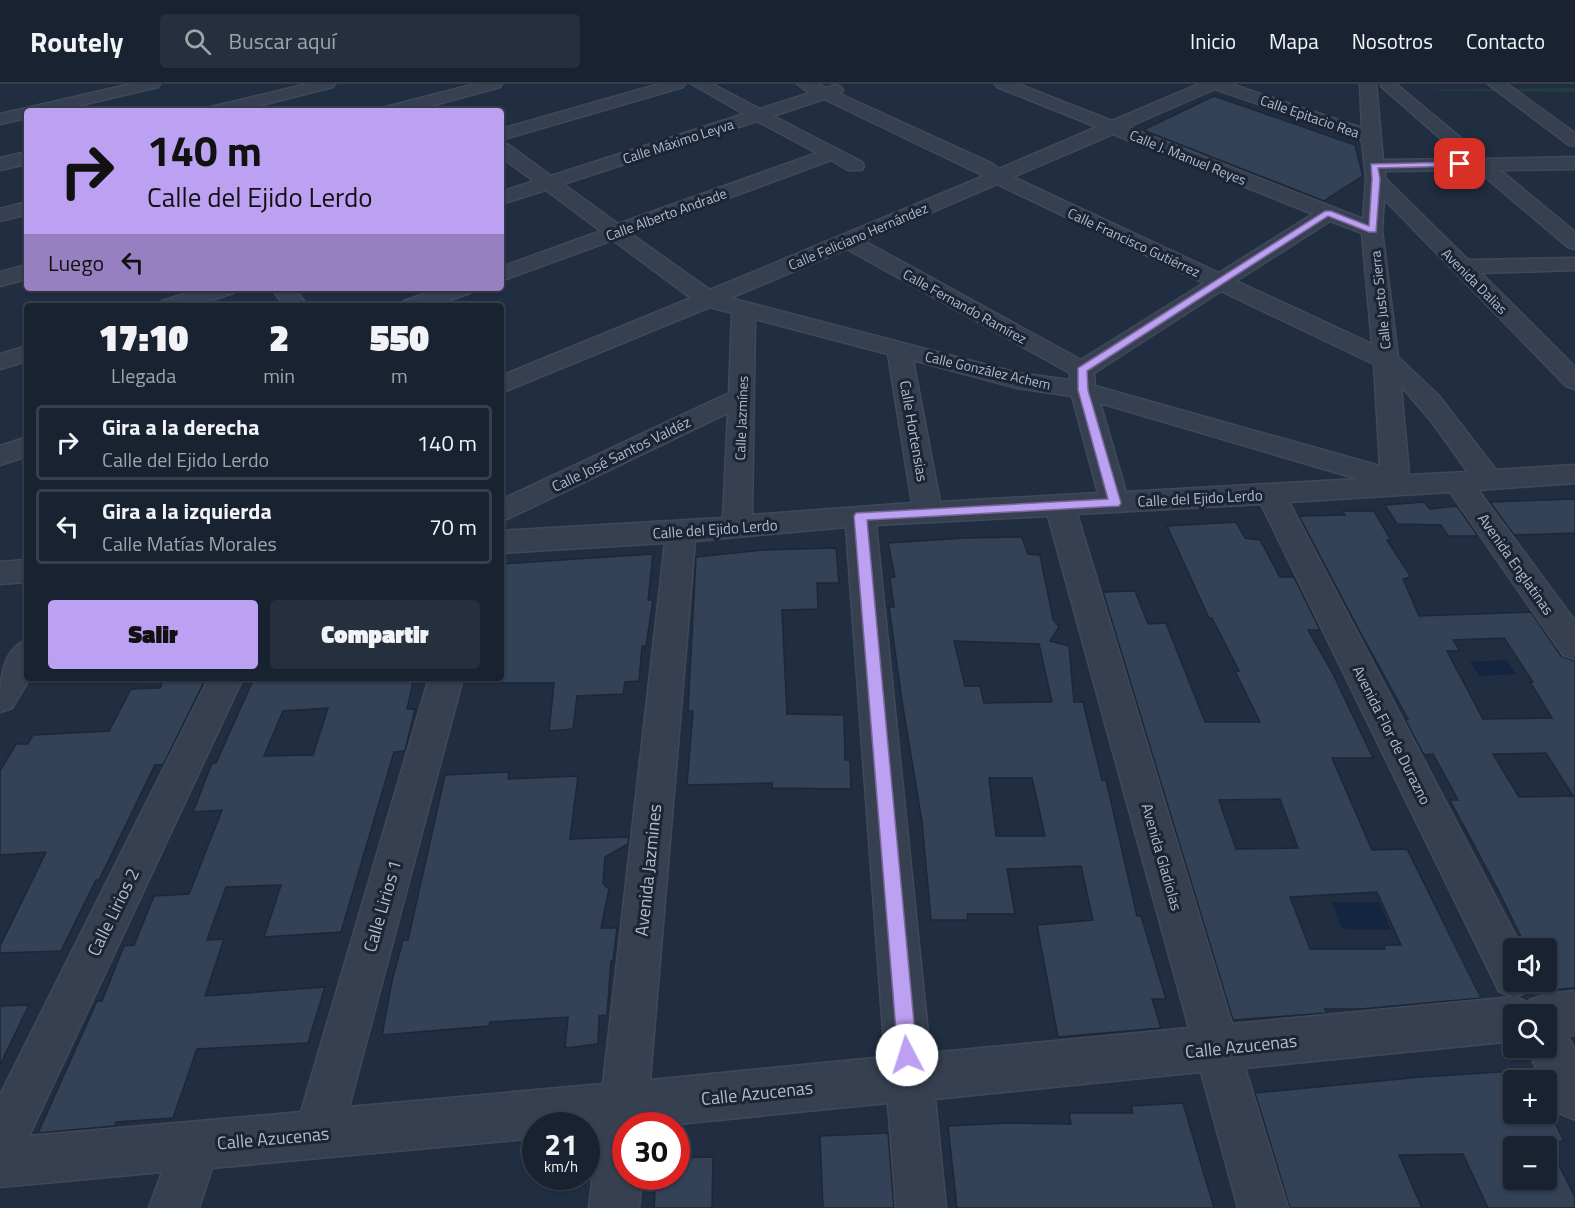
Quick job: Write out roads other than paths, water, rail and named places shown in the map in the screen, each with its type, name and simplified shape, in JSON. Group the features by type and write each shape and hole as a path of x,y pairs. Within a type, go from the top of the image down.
{"street":[{"path":"45,108 122,87 152,84"},
{"path":"229,108 327,84"},
{"path":"404,108 494,84"},
{"path":"504,134 676,84"},
{"path":"700,84 855,166"},
{"name":"Calle Francisco Gutiérrez","path":"805,84 984,167 997,177 1386,360 1404,374 1427,400 1489,480"},
{"name":"Calle Máximo Leyva","path":"504,197 854,84"},
{"name":"Calle J. Manuel Reyes","path":"1003,84 1372,230"},
{"name":"Calle Feliciano Hernández","path":"504,384 848,241 1214,84"},
{"name":"Calle Epitacio Rea","path":"1214,84 1371,137"},
{"path":"1496,84 1575,141"},
{"path":"1378,85 1481,164 1575,243"},
{"name":"Calle Justo Sierra","path":"1378,85 1371,137 1375,173 1372,230 1401,482"},
{"path":"122,87 135,104"},
{"path":"420,89 446,108"},
{"path":"0,119 24,114"},
{"path":"504,150 618,231 707,299"},
{"name":"Calle Alberto Andrade","path":"504,273 831,154"},
{"path":"0,164 24,159"},
{"path":"1375,173 1481,164 1575,163"},
{"name":"Avenida Dalias","path":"1375,173 1461,267 1575,381"},
{"path":"0,215 24,209"},
{"path":"1115,503 1082,380 1218,281 1328,213"},
{"name":"Calle Fernando Ramírez","path":"848,241 1082,380"},
{"path":"1461,267 1575,264"},
{"path":"0,279 24,273"},
{"path":"179,303 216,291"},
{"path":"284,291 294,303"},
{"path":"420,303 454,291"},
{"name":"Calle González Achem","path":"707,299 1017,380 1082,380 1401,482"},
{"name":"Calle Jazmínes","path":"737,527 744,309"},
{"name":"Calle Hortensias","path":"899,349 928,513"},
{"path":"0,362 24,354"},
{"name":"Calle José Santos Valdéz","path":"504,511 742,396"},
{"path":"0,456 24,447"},
{"name":"Calle del Ejido Lerdo","path":"504,542 681,532 860,516 1270,494 1401,482 1489,480 1575,474"},
{"name":"Avenida Englatinas","path":"1457,481 1575,646"},
{"name":"Avenida Flor de Durazno","path":"1270,494 1503,954"},
{"name":"Avenida Gladiolas","path":"1060,506 1263,1208"},
{"path":"860,516 921,1208"},
{"name":"Avenida Jazmines","path":"614,1208 681,532"},
{"path":"0,573 24,571"},
{"path":"0,698 24,658"},
{"name":"Calle Lirios 2","path":"0,1146 225,681"},
{"name":"Calle Lirios 1","path":"318,1134 445,681"},
{"path":"1557,1015 1575,1013"},
{"name":"Calle Azucenas","path":"0,1163 909,1079 1503,1020"},
{"path":"1555,1058 1575,1097"},
{"path":"174,1208 195,1145"}],"water":[{"path":"1506,660 1516,674 1480,676 1470,662"},
{"path":"1332,902 1379,902 1391,930 1342,929"}]}
